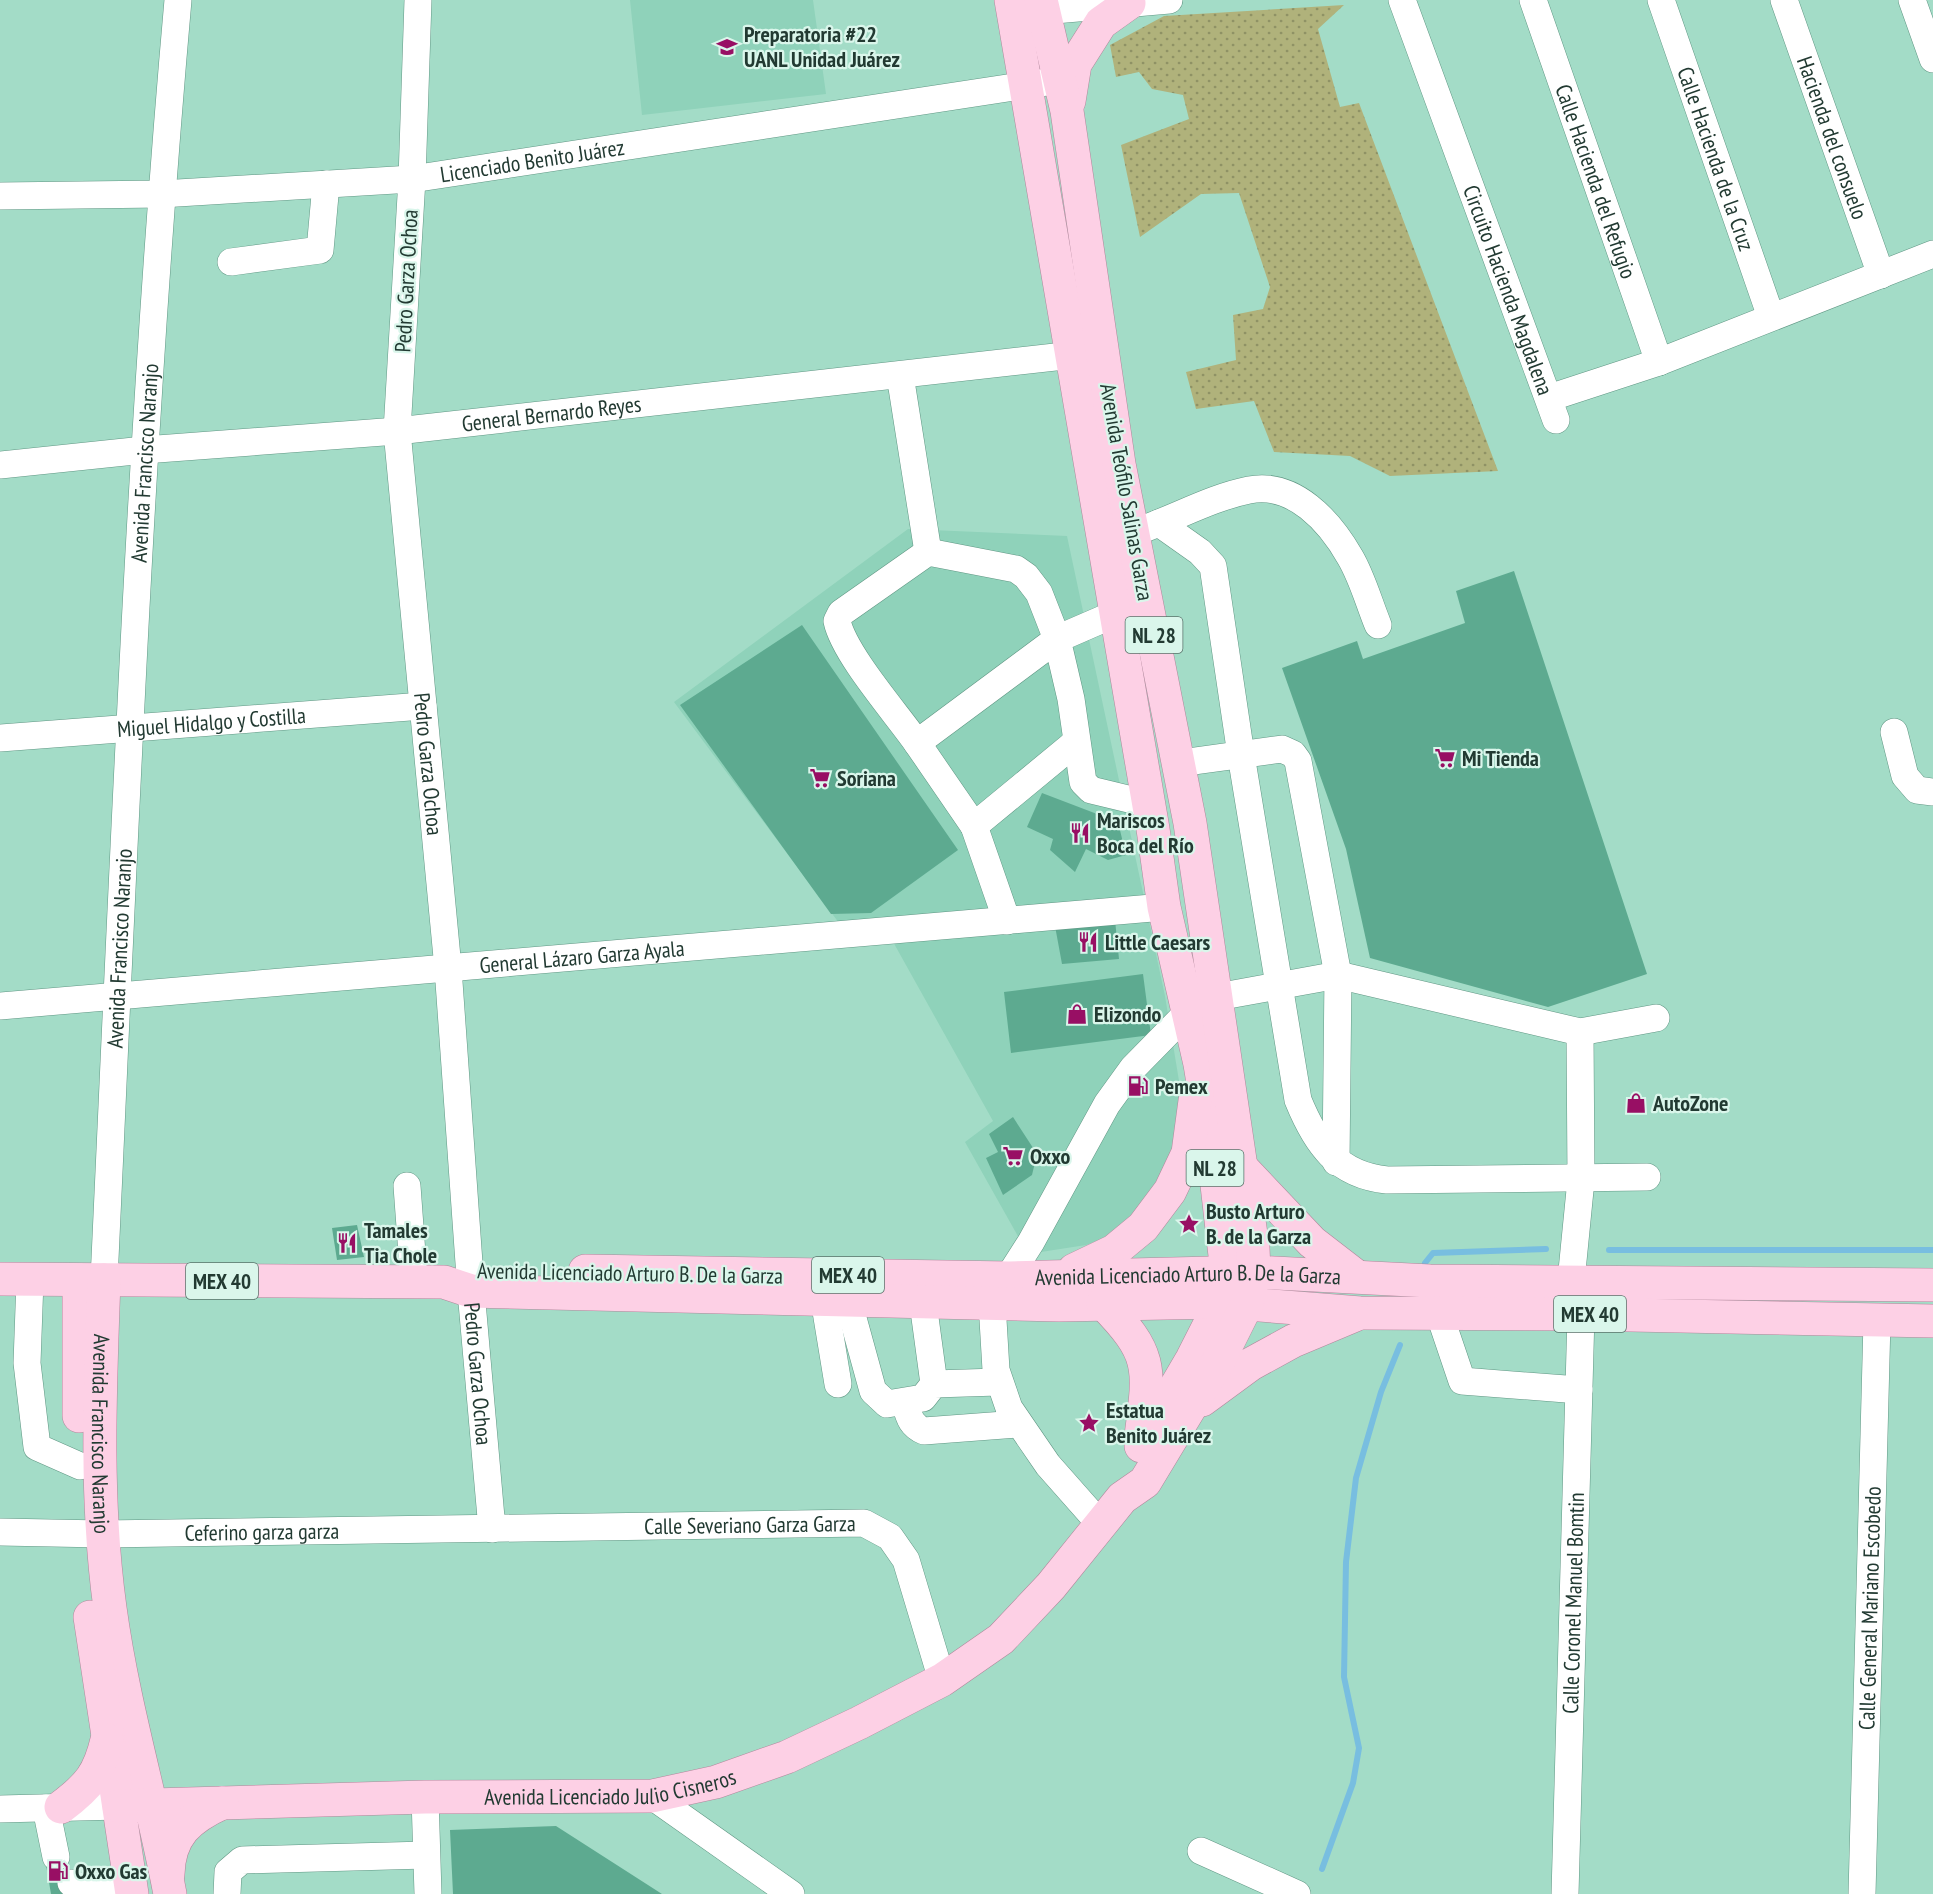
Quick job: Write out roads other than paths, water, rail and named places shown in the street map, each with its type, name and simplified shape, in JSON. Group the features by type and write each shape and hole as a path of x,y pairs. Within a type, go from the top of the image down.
{"main road":[{"name":"Avenida Teófilo Salinas Garza","path":"1011,0 1026,84 1088,354 1119,464 1146,528 1241,1167 1237,1288"},
{"path":"1067,111 1075,64 1101,22 1129,3"},
{"name":"Avenida Teófilo Salinas Garza","path":"1042,6 1067,111 1088,354 1117,613 1164,907 1200,1064 1237,1288"},
{"path":"1151,816 1190,823"},
{"path":"1062,1275 1114,1251 1143,1227 1170,1191 1188,1153 1200,1064"},
{"path":"1241,1167 1281,1213 1312,1242 1356,1275"},
{"name":"Avenida Licenciado Arturo B. De la Garza","path":"450,1281 923,1303 1001,1290 1062,1275 1237,1288 1360,1313 1581,1314 1933,1321"},
{"name":"Avenida Licenciado Arturo B. De la Garza","path":"15,1280 450,1281 1001,1290 1059,1305 1103,1303 1356,1275 1430,1281 1927,1285"},
{"name":"Avenida Francisco Naranjo","path":"92,1280 80,1466 91,1534 169,1890"},
{"name":"Avenida Francisco Naranjo","path":"92,1280 101,1423 91,1534 97,1671 132,1890"},
{"path":"1508,1313 1571,1281 1616,1316"},
{"path":"1820,1285 1877,1321 1927,1285"},
{"name":"Avenida Licenciado Julio Cisneros","path":"119,1806 424,1797 652,1796 716,1782 787,1757 942,1680 1001,1639 1051,1586 1122,1498 1145,1482 1190,1408 1237,1288"},
{"name":"Avenida Licenciado Julio Cisneros","path":"1122,1498 1127,1471 1139,1448 1237,1288"},
{"path":"1103,1303 1128,1329 1142,1350 1146,1373 1146,1394 1139,1448"},
{"path":"1190,1408 1251,1364 1293,1341 1360,1313"},
{"path":"53,1808 91,1782 102,1763 109,1735"},
{"path":"169,1890 169,1858 179,1833 198,1814 222,1803"}],"street":[{"name":"Avenida Francisco Naranjo","path":"92,1280 117,997 144,450 161,194 178,0"},
{"name":"Pedro Garza Ochoa","path":"418,0 412,179 397,431 448,968 450,1281 492,1529"},
{"path":"1042,6 1169,0"},
{"name":"Circuito Hacienda Magdalena","path":"1402,0 1552,409 1659,362 1933,254"},
{"name":"Calle Hacienda del Refugio","path":"1533,0 1659,362"},
{"name":"Calle Hacienda de la Cruz","path":"1661,0 1771,317"},
{"name":"Hacienda del consuelo","path":"1784,0 1881,275"},
{"path":"1912,0 1933,59"},
{"name":"Licenciado Benito Juárez","path":"0,196 161,194 412,179 1060,80"},
{"path":"231,262 320,250 326,184"},
{"name":"General Bernardo Reyes","path":"0,465 144,450 397,431 1088,354"},
{"path":"900,375 928,552"},
{"path":"1146,528 1250,489 1271,489 1298,499 1321,517 1350,557 1378,625"},
{"path":"1146,528 1200,552 1213,566 1241,754 1298,1100 1306,1119 1336,1161 1365,1178 1387,1180 1581,1180 1647,1177"},
{"path":"1007,921 974,826 839,632 837,621 841,613 928,552 1021,572 1039,593 1057,639 1071,699 1080,774 1083,782 1091,790 1151,816"},
{"path":"917,743 1057,639 1117,613"},
{"name":"Miguel Hidalgo y Costilla","path":"0,738 132,726 423,706"},
{"path":"1894,732 1909,782 1917,790 1932,791"},
{"path":"974,826 1076,742"},
{"path":"1180,763 1282,749 1293,754 1298,761 1338,975 1336,1161"},
{"name":"General Lázaro Garza Ayala","path":"0,1006 1164,907"},
{"path":"1217,997 1338,975 1580,1032 1656,1018"},
{"path":"1101,1525 1054,1472 1018,1424 998,1382 1001,1290 1107,1104 1132,1068 1188,1012"},
{"path":"1571,1281 1581,1180 1580,1032"},
{"path":"407,1186 450,1281"},
{"path":"15,1280 37,1447 80,1466"},
{"path":"836,1300 873,1391 887,1404 905,1403 922,1398 934,1384 998,1382"},
{"path":"836,1300 838,1384"},
{"path":"923,1303 934,1384"},
{"path":"1439,1313 1462,1381 1579,1390"},
{"name":"Calle Coronel Manuel Bomtin","path":"1565,1894 1581,1314"},
{"name":"Calle General Mariano Escobedo","path":"1862,1894 1877,1321"},
{"path":"905,1403 915,1427 924,1431 1018,1424"},
{"name":"Calle Severiano Garza Garza","path":"524,1528 864,1523 890,1537 906,1560 942,1680"},
{"name":"Ceferino garza garza","path":"0,1532 91,1534 524,1528"},
{"path":"652,1796 791,1894"},
{"path":"424,1797 428,1894"},
{"name":"Avenida Licenciado Julio Cisneros","path":"0,1809 119,1806"},
{"path":"53,1808 56,1857"},
{"path":"1201,1851 1297,1894"},
{"path":"227,1894 228,1872 242,1860 426,1855"},
{"path":"71,1883 80,1887 132,1890"}],"waterway":[{"path":"1425,1263 1433,1253 1546,1249"},
{"path":"1609,1250 1933,1250"},
{"path":"1322,1869 1353,1783 1359,1748 1344,1677 1346,1562 1356,1478 1381,1392 1400,1345"}],"place":[{"name":"Preparatoria #22 UANL Unidad Juárez","path":"727,47"},
{"name":"Mi Tienda","path":"1445,758"},
{"name":"Soriana","path":"820,778"},
{"name":"Mariscos Boca del Río","path":"1080,833"},
{"name":"Little Caesars","path":"1088,942"},
{"name":"Elizondo","path":"1077,1014"},
{"name":"Pemex","path":"1138,1086"},
{"name":"AutoZone","path":"1636,1103"},
{"name":"Oxxo","path":"1013,1156"},
{"name":"Busto Arturo B. de la Garza","path":"1189,1224"},
{"name":"Tamales Tia Chole","path":"347,1243"},
{"name":"Estatua Benito Juárez","path":"1089,1423"},
{"name":"Oxxo Gas","path":"58,1871"}]}
